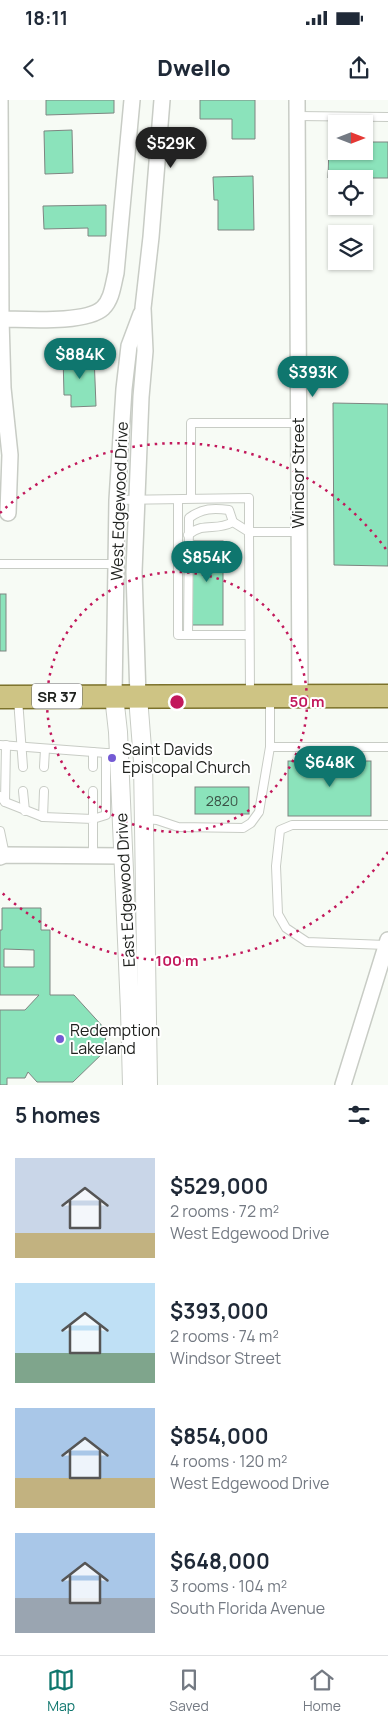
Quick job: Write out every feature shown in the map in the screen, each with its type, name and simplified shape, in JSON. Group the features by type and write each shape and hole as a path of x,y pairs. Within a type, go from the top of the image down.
{"main road":[{"name":"SR 37","path":"9,697 388,696"}],"street":[{"path":"0,100 1,319 3,388 10,455 8,513"},
{"path":"1,319 79,319 102,309 110,298 116,273 132,100"},
{"name":"West Edgewood Drive","path":"138,697 134,572 141,397 145,352 143,308 162,100"},
{"name":"Windsor Street","path":"297,100 300,696"},
{"name":"West Edgewood Drive","path":"114,696 117,500 124,389 129,346 143,308"},
{"name":"East Edgewood Drive","path":"114,696 112,753 114,812 123,856 132,1085"},
{"name":"East Edgewood Drive","path":"138,697 142,738 148,1085"},
{"path":"3,856 123,856"},
{"path":"344,1085 387,942"}],"lane":[{"path":"296,116 388,117"},
{"path":"191,498 191,423 298,423"},
{"path":"117,500 249,498 249,635 270,747 259,812 251,823 243,828 178,827 157,820 144,819"},
{"path":"178,500 178,635 249,635"},
{"path":"188,635 189,518 197,512 212,508 229,510 233,522 249,532 299,532"},
{"path":"188,534 197,527 225,527 233,522"},
{"path":"0,564 116,564"},
{"path":"9,697 21,746 23,767"},
{"path":"112,753 3,745 2,799 24,811 43,818 93,819 114,812"},
{"path":"270,747 388,747"},
{"path":"44,767 45,749"},
{"path":"93,752 93,767"},
{"path":"23,791 24,811"},
{"path":"43,818 44,791"},
{"path":"93,792 93,856"},
{"path":"387,942 307,942 286,928 278,914 276,866 280,830 292,825 388,826"},
{"path":"0,831 3,856"}],"building":[{"path":"46,100 114,100 114,113 46,115"},
{"path":"200,100 255,100 255,139 232,139 232,119 200,119"},
{"path":"72,130 73,173 45,174 44,131"},
{"path":"373,142 388,142 388,178 373,178 373,170 328,170 329,160 373,160"},
{"path":"253,176 254,230 218,230 218,200 214,200 213,177"},
{"path":"106,205 106,236 88,236 88,228 44,229 43,206"},
{"path":"94,355 96,406 71,407 71,395 64,395 63,356"},
{"path":"333,403 388,404 388,566 334,565"},
{"path":"192,541 223,541 223,625 192,625"},
{"path":"0,594 6,594 6,651 0,651"},
{"path":"288,761 371,761 371,816 288,816"},
{"path":"195,787 249,787 249,814 195,814"},
{"path":"2,908 41,908 41,930 50,930 50,995 74,995 105,1029 106,1050 73,1082 37,1082 28,1072 25,1078 7,1078 7,1085 0,1085 0,1010 25,1010 39,995 0,995 0,930 2,930","holes":["4,949 34,950 34,967 4,967"]}],"place":[{"name":"Saint Davids Episcopal Church","path":"112,758"},
{"name":"Redemption Lakeland","path":"60,1039"}]}
